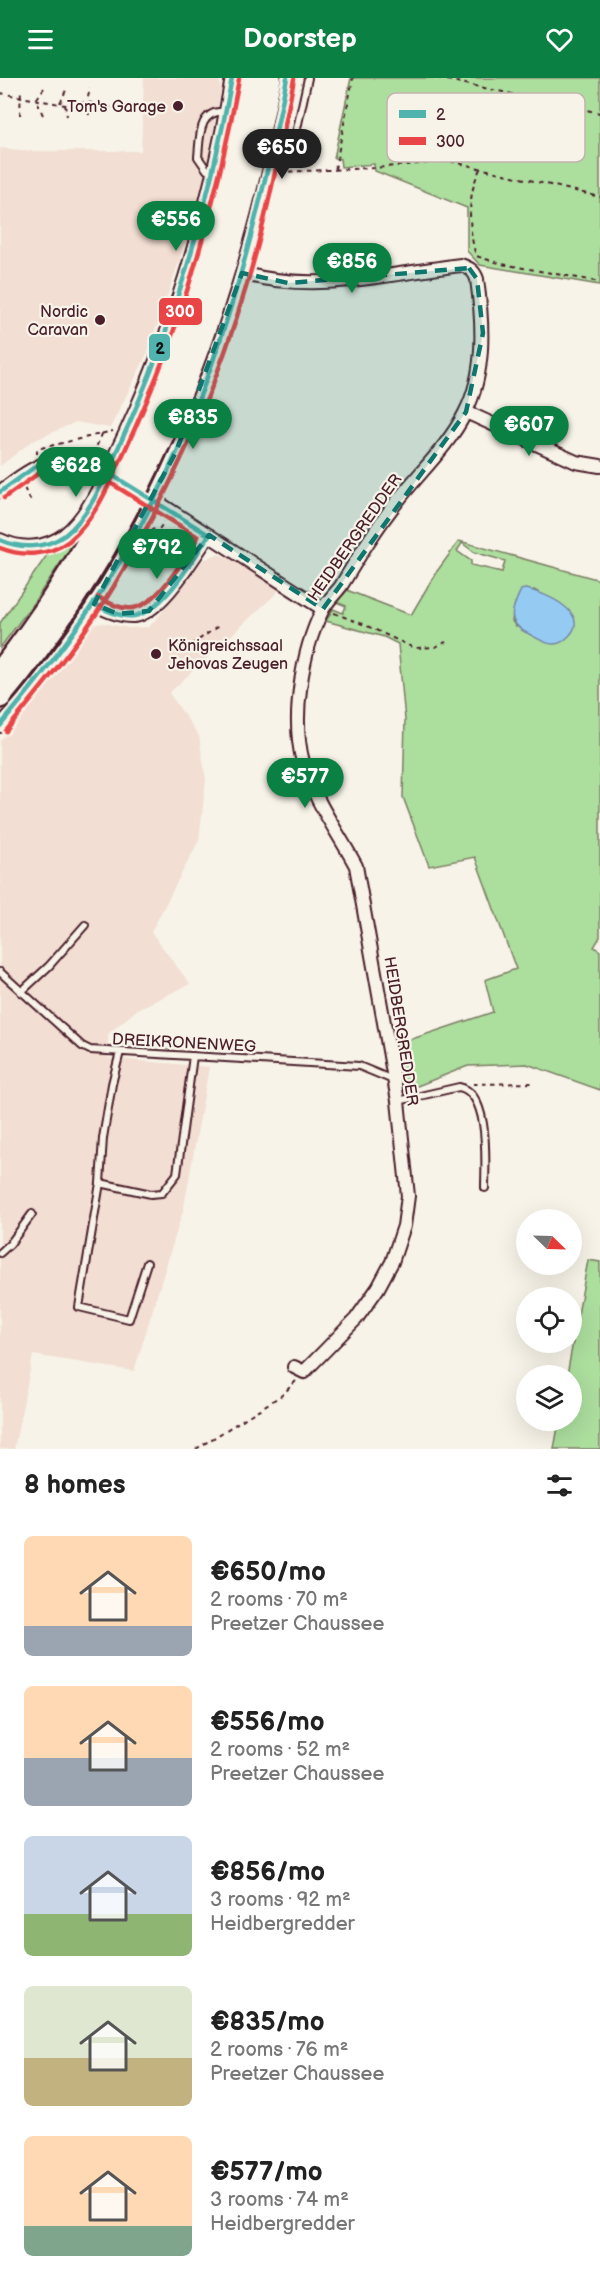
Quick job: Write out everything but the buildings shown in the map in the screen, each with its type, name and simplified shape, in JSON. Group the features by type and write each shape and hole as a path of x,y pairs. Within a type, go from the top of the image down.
{"highway":[{"path":"0,672 78,563 138,449 170,375 187,330 218,231 237,152 251,78"},
{"path":"0,697 58,623 92,571 141,483 162,438 197,352 227,263 270,78"}],"street":[{"path":"0,540 16,546 45,545 64,535 87,509 128,429 160,349 186,273 214,172 232,78"},
{"path":"0,726 31,689 94,604 143,519 176,452 204,385 242,273 269,168 287,78"},
{"name":"HEIDBERGREDDER","path":"242,273 288,283 331,282 460,265 475,273 483,333 478,368 466,412 442,447 398,500 323,609 313,631 298,696 298,730 303,760 312,790 356,867 398,1101 408,1196 404,1226 392,1262 378,1288 356,1319 299,1370"},
{"path":"466,412 576,462 600,466"},
{"path":"0,492 36,466 65,460 94,465"},
{"path":"166,508 323,609"},
{"path":"94,604 126,615 134,616 149,611 161,600 209,535"}],"lane":[{"path":"269,168 290,161 308,78"},
{"path":"214,172 207,170 198,158 202,125 211,113 226,112"},
{"path":"21,992 49,966 85,925"},
{"name":"DREIKRONENWEG","path":"0,972 82,1046 90,1050 359,1066 393,1080"},
{"path":"120,1052 111,1084 104,1127 100,1183 79,1307 129,1319 147,1263"},
{"path":"100,1183 151,1194 162,1193 171,1184 177,1174 193,1056"},
{"path":"398,1101 459,1087 466,1088 471,1093 484,1122 485,1188"},
{"path":"0,1253 10,1244 32,1214"}],"path":[{"path":"335,169 353,78"},
{"path":"438,78 507,93"},
{"path":"20,115 21,88"},
{"path":"36,100 44,88"},
{"path":"60,103 67,88"},
{"path":"89,115 87,102 90,88"},
{"path":"0,93 65,105 87,102 118,109"},
{"path":"36,100 43,115"},
{"path":"65,105 67,116"},
{"path":"585,110 600,113"},
{"path":"269,168 335,169 436,162"},
{"path":"454,162 600,197"},
{"path":"480,169 473,184 470,233 476,256 502,264 600,282"},
{"path":"36,466 37,449 120,430"},
{"path":"94,465 104,432"},
{"path":"19,477 32,503"},
{"path":"144,531 160,528 166,508"},
{"path":"323,609 414,648 435,647 446,642"},
{"path":"184,650 220,625"},
{"path":"466,1088 474,1083 535,1083"},
{"path":"196,1449 282,1395 299,1370"}],"highlighted area":[{"path":"469,268 477,279 483,333 466,412 323,609 209,535 149,611 118,614 94,604 176,452 242,273 288,283"}],"shaded area":[{"path":"144,78 219,78 221,89 208,160 194,218 147,354 110,428 76,422 31,442 0,466 0,148 32,151 141,151"},
{"path":"218,554 237,562 280,590 169,693 199,736 206,780 199,840 151,932 190,984 138,1009 108,1034 108,1058 209,1067 184,1207 134,1371 33,1355 14,1449 0,1449 0,741 35,700 91,625 104,623 129,628 149,627 203,560"}],"green space":[{"path":"351,78 600,78 600,285 480,265 467,251 467,208 375,171 374,164 341,167 340,159 334,158"},
{"path":"84,528 0,648 0,623 49,552"},
{"path":"459,541 600,580 600,937 594,947 600,951 600,1090 527,1064 468,1066 402,1092 394,1045 493,1012 485,980 516,969 475,857 429,866 403,797 405,720 398,644 384,637 326,621 333,609 343,613 346,606 336,602 344,589 411,615 435,574","holes":["462,543 474,552 505,561 502,572 471,565 471,561 457,551","534,590 546,597 516,627 512,621 515,603"]},
{"path":"588,1260 600,1262 600,1449 554,1449 557,1431 582,1431 582,1365 569,1365 571,1353 582,1353 582,1293"}],"water":[{"path":"525,589 553,599 570,612 574,619 574,628 569,636 560,643 550,644 520,629 513,620 512,614 521,590"}],"transit line":[{"name":"2","path":"0,540 25,546 41,545 57,540 83,516 103,482 139,402 173,311 201,220 232,78"},
{"name":"2","path":"0,726 55,657 94,603 140,526 171,466 197,404 240,275 258,210 287,78"},
{"name":"300","path":"0,548 27,554 53,550 61,546 79,532 88,521 109,485 146,404 180,313 208,221 239,79"},
{"name":"300","path":"6,731 76,642 114,586 137,547 197,424 244,296 267,209 294,79"},
{"name":"2","path":"0,492 36,466 55,461 76,460 99,467 209,535 177,583 156,605 145,612 134,616 124,616 94,604"},
{"name":"300","path":"4,498 39,473 56,468 75,468 96,474 198,537 170,579 142,605 124,608 98,597"}],"place":[{"name":"Tom's Garage","path":"178,106"},
{"name":"Nordic Caravan","path":"100,320"},
{"name":"Königreichssaal Jehovas Zeugen","path":"156,654"}]}
